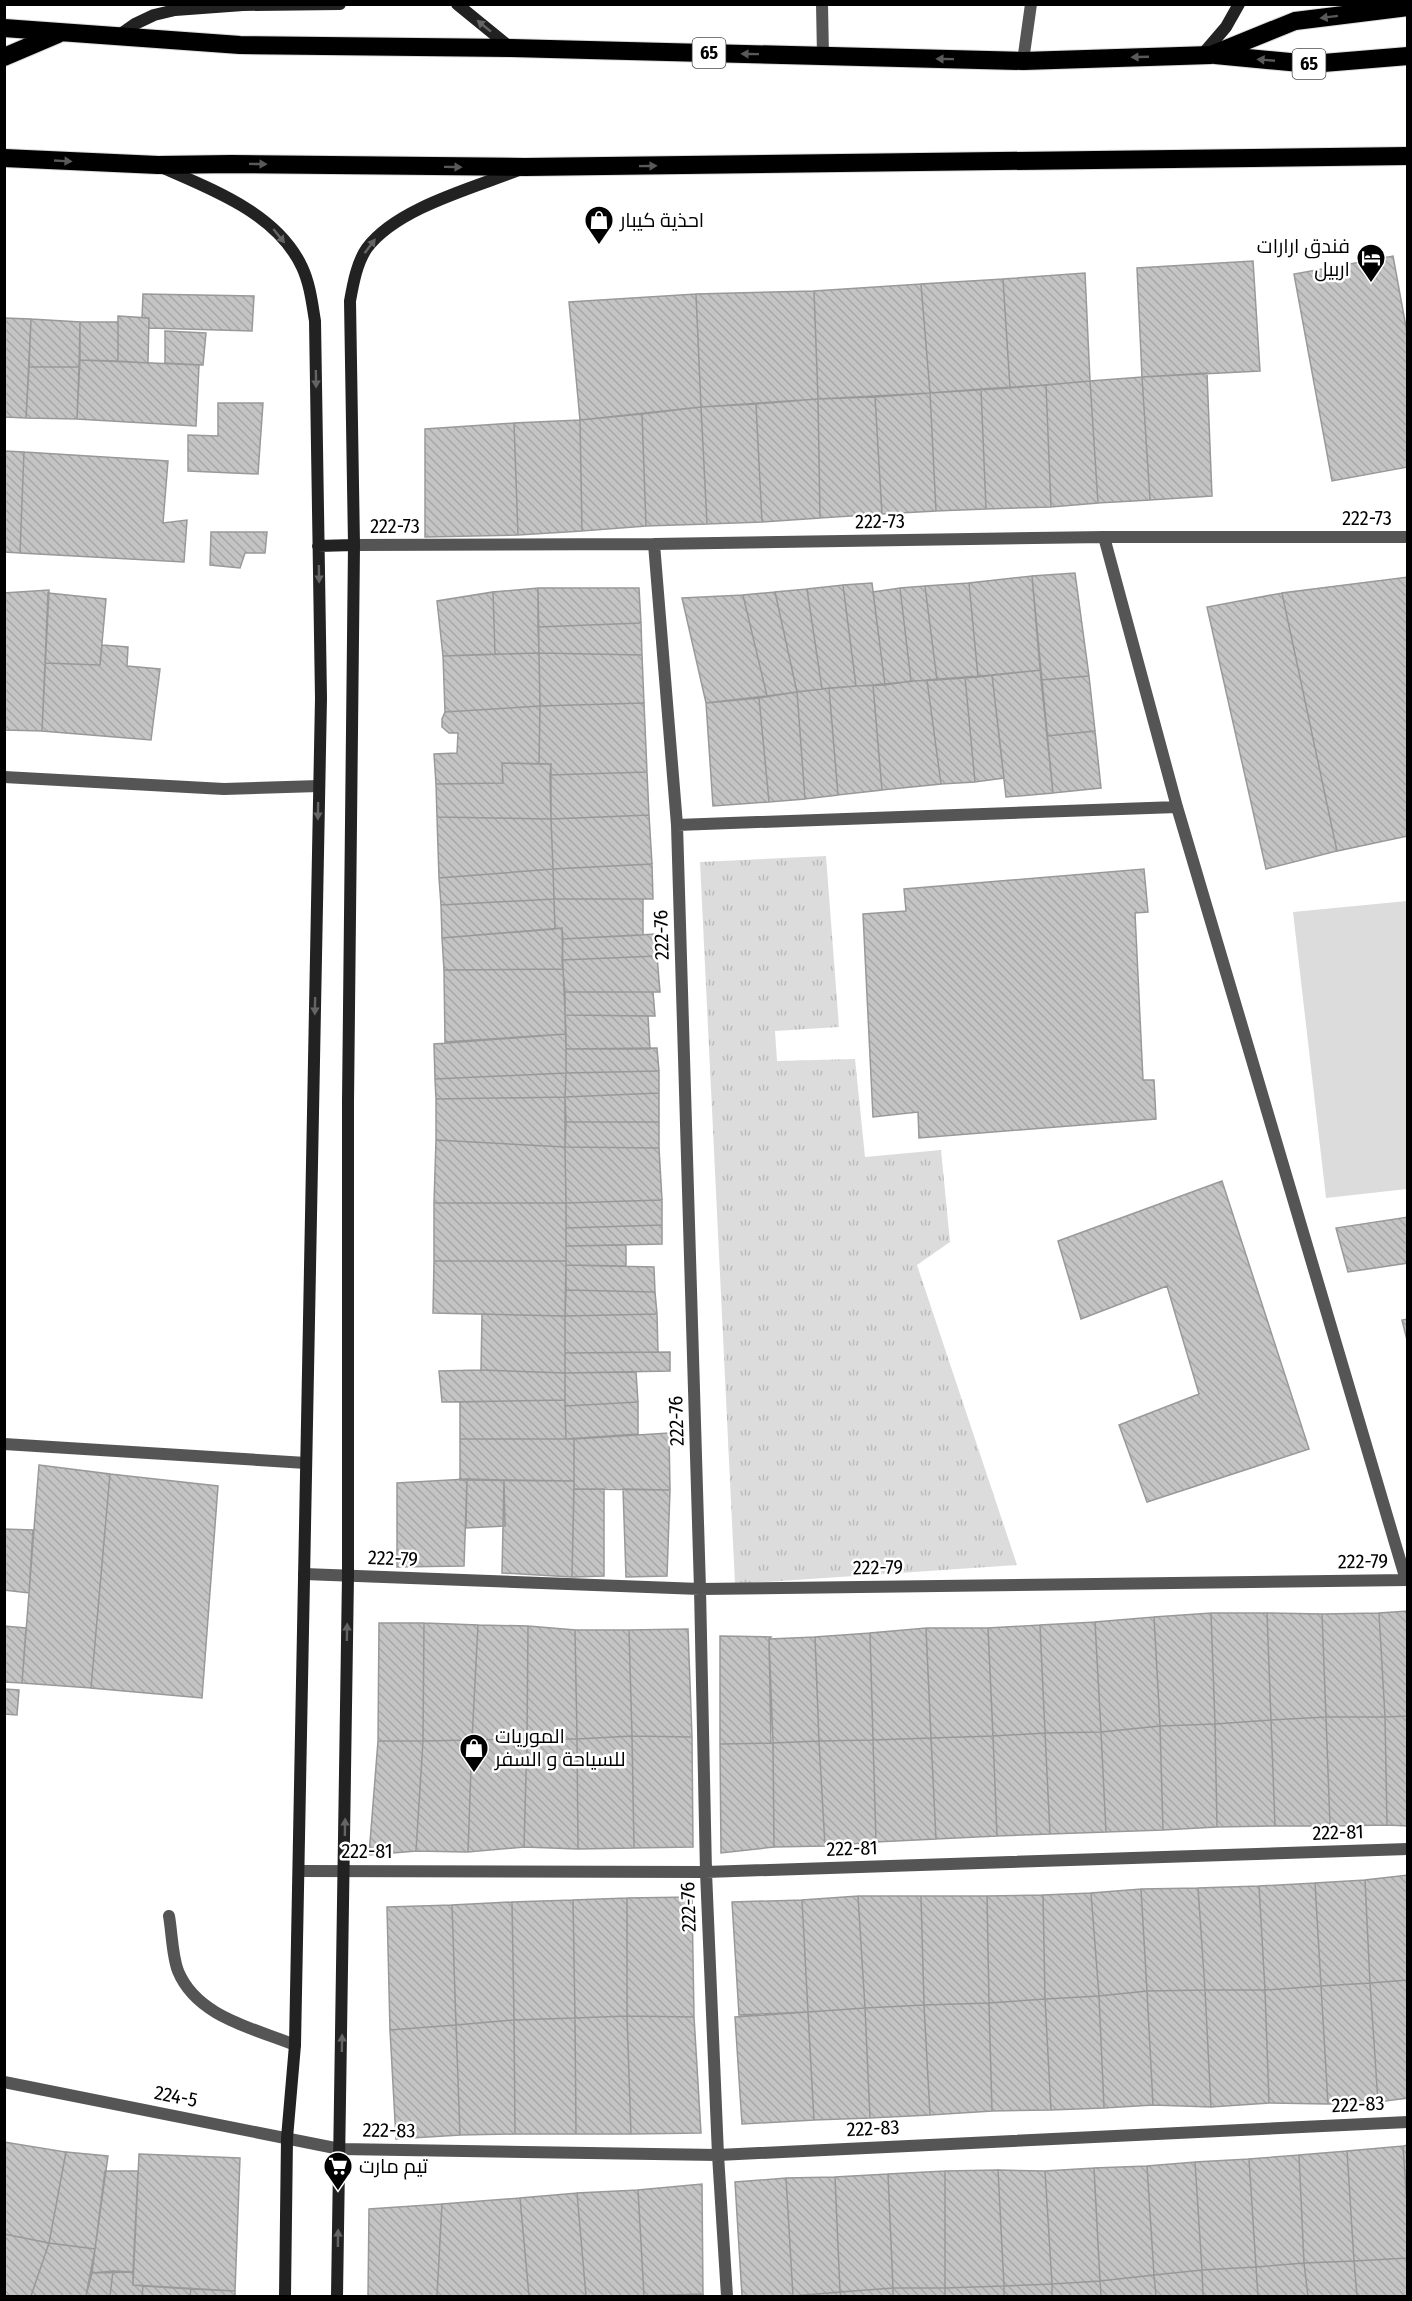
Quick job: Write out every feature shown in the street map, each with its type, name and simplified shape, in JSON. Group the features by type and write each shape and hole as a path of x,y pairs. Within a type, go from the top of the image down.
{"highway":[{"name":"65","path":"1206,55 1295,21 1367,8 1407,7"},
{"name":"65","path":"4,28 240,45 511,48 1023,61 1206,55 1311,64 1407,56"},
{"path":"4,57 63,32"},
{"path":"4,158 158,165 525,167 1407,156"}],"main road":[{"path":"118,36 154,15 175,10 243,5 340,4"},
{"path":"457,4 511,48"},
{"path":"1206,55 1239,4"},
{"path":"158,165 229,197 271,225 303,270 315,321 321,698 295,2045 287,2138 285,2296"},
{"path":"337,2296 348,1576 348,1102 354,545 350,301 354,281 366,249 396,222 416,210 525,167"},
{"path":"318,546 354,545"}],"street":[{"path":"822,4 823,56"},
{"path":"1023,61 1031,4"},
{"path":"1104,537 1177,807 1407,1580"},
{"name":"222-73","path":"354,545 654,544 1104,537 1407,537"},
{"name":"222-76","path":"654,544 677,825 700,1589 706,1872 718,2155 727,2296"},
{"path":"4,777 224,789 319,786"},
{"path":"677,825 1177,807"},
{"path":"4,1444 306,1463"},
{"name":"222-79","path":"304,1574 700,1589 1407,1580"},
{"name":"222-81","path":"298,1871 706,1872 1407,1850"},
{"path":"169,1916 178,1971 194,1997 214,2013 295,2045"},
{"name":"224-5","path":"4,2082 340,2149"},
{"name":"222-83","path":"340,2149 718,2155 1407,2121"}],"green space":[{"path":"826,856 839,1027 775,1031 777,1061 855,1059 865,1157 941,1150 950,1242 917,1265 1017,1565 735,1584 700,862"},
{"path":"1407,901 1407,1189 1326,1198 1293,912"}],"building":[{"path":"1393,256 1408,338 1408,467 1332,481 1294,274"},
{"path":"1253,261 1260,371 1142,377 1137,268"},
{"path":"1085,273 1090,381 1010,388 1003,279"},
{"path":"1003,279 1010,388 930,393 921,284"},
{"path":"921,284 930,393 818,399 814,291"},
{"path":"814,291 818,399 701,407 696,294"},
{"path":"143,294 254,296 252,331 149,328 149,318 142,318"},
{"path":"696,294 701,407 580,420 569,302"},
{"path":"118,316 149,318 148,363 118,361"},
{"path":"4,318 31,319 26,418 4,417"},
{"path":"31,319 80,322 79,367 29,367"},
{"path":"80,322 118,322 118,361 80,360"},
{"path":"165,331 206,333 203,365 165,363"},
{"path":"80,360 199,365 196,426 77,419"},
{"path":"29,367 79,367 77,419 26,418"},
{"path":"1207,373 1212,496 1150,500 1142,377"},
{"path":"1142,377 1150,500 1098,503 1090,381"},
{"path":"1090,381 1098,503 1051,507 1046,385"},
{"path":"1046,385 1051,507 986,509 981,389"},
{"path":"981,389 986,509 936,511 930,393"},
{"path":"930,393 936,511 882,514 875,397"},
{"path":"875,397 882,514 820,518 818,399"},
{"path":"818,399 820,518 762,522 756,404"},
{"path":"218,403 263,403 258,474 188,471 188,435 218,436"},
{"path":"756,404 762,522 707,524 701,407"},
{"path":"701,407 707,524 646,526 642,414"},
{"path":"642,414 646,526 582,531 580,420"},
{"path":"580,420 582,531 518,535 514,423"},
{"path":"514,423 518,535 425,537 425,429"},
{"path":"4,451 24,452 20,553 4,552"},
{"path":"24,452 168,461 163,523 187,520 184,562 20,553"},
{"path":"211,532 267,532 265,553 245,553 240,568 210,565"},
{"path":"1075,573 1089,676 1041,680 1032,576"},
{"path":"1032,576 1041,670 978,677 969,583"},
{"path":"1408,577 1408,836 1337,851 1282,593"},
{"path":"872,583 885,685 856,686 843,585"},
{"path":"969,583 978,677 937,680 925,586"},
{"path":"843,585 856,686 822,689 807,589"},
{"path":"925,586 937,680 911,681 900,588"},
{"path":"538,588 639,588 641,623 538,627"},
{"path":"538,588 539,653 495,654 493,592"},
{"path":"900,588 911,681 885,685 873,592"},
{"path":"807,589 822,689 797,692 775,592"},
{"path":"49,590 42,731 4,730 4,593"},
{"path":"493,592 495,654 443,656 437,601"},
{"path":"775,592 797,692 767,696 743,595"},
{"path":"48,593 106,599 100,665 45,663"},
{"path":"1282,593 1337,851 1266,869 1207,607"},
{"path":"743,595 767,696 706,703 682,598"},
{"path":"641,623 642,655 539,653 538,627"},
{"path":"102,645 128,647 127,666 160,669 151,740 42,731 45,663 100,665"},
{"path":"539,653 642,655 644,703 540,706"},
{"path":"539,653 540,706 445,712 443,656"},
{"path":"1041,670 1053,793 1006,797 992,675"},
{"path":"992,675 1004,778 975,782 965,677"},
{"path":"1089,676 1095,731 1047,736 1041,680"},
{"path":"965,677 975,782 941,784 927,680"},
{"path":"927,680 941,784 882,790 873,685"},
{"path":"873,685 882,790 838,795 829,688"},
{"path":"829,688 838,795 805,799 797,692"},
{"path":"797,692 805,799 769,802 759,698"},
{"path":"759,698 769,802 713,806 706,703"},
{"path":"644,703 647,772 550,775 551,764 539,764 540,706"},
{"path":"540,706 539,764 502,763 503,783 436,784 434,754 457,753 458,733 449,733 442,727 445,712"},
{"path":"1095,731 1101,788 1053,793 1047,736"},
{"path":"502,763 551,764 551,819 437,817 436,784 503,783"},
{"path":"647,772 649,815 551,819 550,775"},
{"path":"649,815 652,864 553,869 551,819"},
{"path":"437,817 551,819 553,869 439,878"},
{"path":"652,864 653,899 554,899 553,869"},
{"path":"553,869 554,899 441,905 439,878"},
{"path":"1144,869 1148,912 1135,913 1143,1080 1154,1080 1156,1119 919,1138 918,1112 873,1117 863,914 906,911 904,889"},
{"path":"554,899 555,929 442,938 441,905"},
{"path":"554,899 643,899 643,935 563,939 562,928 555,929"},
{"path":"562,928 563,969 444,970 442,938"},
{"path":"656,934 657,956 562,960 563,939"},
{"path":"657,956 660,992 565,992 562,960"},
{"path":"563,969 566,1034 445,1042 444,970"},
{"path":"565,992 653,992 655,1016 565,1015"},
{"path":"565,1015 648,1016 650,1049 566,1049"},
{"path":"566,1034 566,1073 435,1079 434,1044"},
{"path":"657,1048 659,1071 566,1073 566,1049"},
{"path":"659,1071 659,1093 565,1097 566,1073"},
{"path":"566,1073 565,1097 436,1099 435,1079"},
{"path":"659,1093 659,1122 566,1122 565,1097"},
{"path":"565,1097 565,1147 436,1140 436,1099"},
{"path":"566,1122 659,1122 659,1148 565,1147"},
{"path":"436,1140 565,1147 566,1203 434,1203"},
{"path":"565,1147 659,1148 662,1200 566,1203"},
{"path":"1222,1181 1309,1449 1147,1502 1119,1425 1199,1394 1167,1286 1081,1319 1058,1241"},
{"path":"662,1200 662,1225 566,1228 566,1203"},
{"path":"434,1203 566,1203 566,1261 434,1261"},
{"path":"1408,1217 1408,1263 1348,1272 1336,1228"},
{"path":"662,1225 662,1244 566,1246 566,1228"},
{"path":"626,1245 626,1266 566,1265 566,1246"},
{"path":"434,1261 566,1261 565,1316 433,1313"},
{"path":"566,1265 654,1267 655,1292 566,1290"},
{"path":"566,1290 655,1292 657,1314 565,1316"},
{"path":"482,1314 565,1316 565,1373 481,1370"},
{"path":"657,1314 658,1352 565,1353 565,1316"},
{"path":"1408,1319 1408,1344 1402,1320"},
{"path":"670,1352 670,1371 565,1373 565,1353"},
{"path":"439,1371 565,1373 565,1400 442,1402"},
{"path":"636,1372 638,1402 565,1406 565,1373"},
{"path":"565,1400 566,1439 460,1439 460,1402"},
{"path":"638,1402 638,1434 566,1439 565,1406"},
{"path":"669,1433 670,1490 574,1489 574,1439"},
{"path":"460,1439 574,1439 574,1481 460,1480"},
{"path":"39,1465 110,1474 91,1688 22,1683"},
{"path":"110,1474 218,1486 202,1698 91,1688"},
{"path":"467,1479 464,1566 397,1567 397,1483"},
{"path":"467,1479 504,1480 505,1526 466,1528"},
{"path":"504,1480 574,1481 572,1577 502,1573"},
{"path":"574,1489 604,1489 604,1576 572,1577"},
{"path":"623,1489 670,1490 667,1576 626,1577"},
{"path":"4,1529 33,1530 29,1593 4,1590"},
{"path":"1408,1611 1408,1716 1385,1717 1379,1613"},
{"path":"1211,1613 1267,1613 1271,1720 1215,1724"},
{"path":"1211,1613 1215,1724 1160,1726 1154,1617"},
{"path":"1267,1613 1322,1614 1326,1717 1271,1720"},
{"path":"1379,1613 1385,1717 1326,1717 1322,1614"},
{"path":"1154,1617 1160,1726 1101,1732 1095,1622"},
{"path":"1095,1622 1101,1732 1045,1733 1040,1625"},
{"path":"379,1623 424,1623 423,1741 378,1741"},
{"path":"424,1623 478,1625 472,1740 423,1741"},
{"path":"478,1625 528,1626 527,1739 472,1740"},
{"path":"1040,1625 1045,1733 993,1736 988,1628"},
{"path":"4,1626 26,1628 22,1683 4,1682"},
{"path":"528,1626 575,1630 577,1739 527,1739"},
{"path":"926,1628 988,1628 993,1736 931,1738"},
{"path":"926,1628 931,1738 873,1740 870,1633"},
{"path":"688,1629 692,1737 632,1736 629,1630"},
{"path":"575,1630 629,1630 632,1736 577,1739"},
{"path":"870,1633 873,1740 819,1741 815,1637"},
{"path":"720,1636 771,1637 769,1639 771,1743 720,1744"},
{"path":"815,1637 819,1741 773,1743 769,1639"},
{"path":"4,1689 19,1690 17,1715 4,1714"},
{"path":"1408,1716 1408,1826 1387,1825 1385,1717"},
{"path":"1326,1717 1385,1717 1387,1825 1330,1826"},
{"path":"1326,1717 1330,1826 1275,1826 1271,1720"},
{"path":"1271,1720 1275,1826 1217,1827 1215,1724"},
{"path":"1215,1724 1217,1827 1163,1830 1160,1726"},
{"path":"1160,1726 1163,1830 1106,1832 1101,1732"},
{"path":"1101,1732 1106,1832 1050,1834 1045,1733"},
{"path":"1045,1733 1050,1834 997,1836 993,1736"},
{"path":"632,1736 692,1737 693,1847 634,1848"},
{"path":"632,1736 634,1848 578,1849 577,1739"},
{"path":"993,1736 997,1836 936,1839 931,1738"},
{"path":"931,1738 936,1839 876,1842 873,1740"},
{"path":"527,1739 577,1739 578,1849 524,1847"},
{"path":"527,1739 524,1847 468,1852 472,1740"},
{"path":"472,1740 468,1852 416,1851 423,1741"},
{"path":"873,1740 876,1842 825,1846 819,1741"},
{"path":"378,1741 423,1741 416,1851 369,1855"},
{"path":"819,1741 825,1846 774,1847 773,1743"},
{"path":"773,1743 774,1847 721,1853 720,1744"},
{"path":"1408,1875 1408,1980 1370,1983 1365,1880"},
{"path":"1365,1880 1370,1983 1321,1986 1315,1883"},
{"path":"1315,1883 1321,1986 1265,1990 1259,1886"},
{"path":"1259,1886 1265,1990 1205,1990 1198,1888"},
{"path":"1198,1888 1205,1990 1147,1991 1141,1889"},
{"path":"1141,1889 1147,1991 1099,1996 1091,1893"},
{"path":"1091,1893 1099,1996 1045,1999 1043,1895"},
{"path":"1043,1895 1045,1999 989,2003 987,1896"},
{"path":"858,1896 865,2008 808,2012 802,1900"},
{"path":"858,1896 921,1896 924,2005 865,2008"},
{"path":"921,1896 987,1896 989,2003 924,2005"},
{"path":"692,1897 694,2017 627,2016 627,1898"},
{"path":"627,1898 627,2016 575,2018 573,1900"},
{"path":"573,1900 575,2018 514,2020 512,1902"},
{"path":"802,1900 808,2012 739,2015 732,1902"},
{"path":"512,1902 514,2020 456,2025 452,1905"},
{"path":"452,1905 456,2025 390,2030 387,1907"},
{"path":"1408,1980 1408,2098 1378,2102 1370,1983"},
{"path":"1370,1983 1378,2102 1328,2104 1321,1986"},
{"path":"1321,1986 1328,2104 1269,2103 1265,1990"},
{"path":"1205,1990 1211,2107 1153,2105 1147,1991"},
{"path":"1205,1990 1265,1990 1269,2103 1211,2107"},
{"path":"1147,1991 1153,2105 1104,2108 1099,1996"},
{"path":"1099,1996 1104,2108 1051,2110 1045,1999"},
{"path":"1045,1999 1051,2110 992,2111 989,2003"},
{"path":"989,2003 992,2111 930,2115 924,2005"},
{"path":"924,2005 930,2115 870,2118 865,2008"},
{"path":"865,2008 870,2118 814,2120 808,2012"},
{"path":"808,2012 814,2120 742,2124 735,2017"},
{"path":"627,2016 694,2017 701,2133 631,2134"},
{"path":"627,2016 631,2134 576,2134 575,2018"},
{"path":"575,2018 576,2134 515,2134 514,2020"},
{"path":"514,2020 515,2134 460,2135 456,2025"},
{"path":"456,2025 460,2135 396,2139 390,2030"},
{"path":"4,2142 66,2152 49,2243 4,2234"},
{"path":"1408,2145 1408,2218 1403,2146"},
{"path":"1403,2146 1408,2258 1354,2261 1347,2151"},
{"path":"1347,2151 1354,2261 1304,2263 1299,2155"},
{"path":"66,2152 108,2156 95,2249 49,2243"},
{"path":"139,2154 240,2158 235,2291 133,2285"},
{"path":"1299,2155 1304,2263 1256,2267 1249,2159"},
{"path":"1249,2159 1256,2267 1202,2270 1195,2162"},
{"path":"1195,2162 1202,2270 1154,2275 1147,2166"},
{"path":"1147,2166 1154,2275 1100,2281 1094,2168"},
{"path":"1094,2168 1100,2281 1052,2284 1045,2171"},
{"path":"998,2170 1045,2171 1052,2284 1004,2286"},
{"path":"998,2170 1004,2286 945,2288 945,2171"},
{"path":"105,2171 138,2171 133,2272 92,2273"},
{"path":"945,2171 945,2288 893,2288 888,2174"},
{"path":"888,2174 893,2288 840,2292 835,2177"},
{"path":"835,2177 840,2292 793,2296 786,2178"},
{"path":"786,2178 793,2296 742,2296 735,2182"},
{"path":"702,2184 703,2294 644,2296 638,2190"},
{"path":"638,2190 644,2296 586,2296 577,2193"},
{"path":"577,2193 586,2296 529,2296 520,2198"},
{"path":"520,2198 529,2296 437,2296 442,2204"},
{"path":"442,2204 437,2296 368,2296 369,2209"},
{"path":"4,2234 49,2243 31,2296 4,2296"},
{"path":"49,2243 95,2249 86,2296 31,2296"},
{"path":"1408,2258 1408,2296 1357,2296 1354,2261"},
{"path":"1354,2261 1357,2296 1308,2296 1304,2263"},
{"path":"1304,2263 1308,2296 1258,2296 1256,2267"},
{"path":"1256,2267 1258,2296 1203,2296 1202,2270"},
{"path":"1202,2270 1203,2296 1156,2296 1154,2275"},
{"path":"113,2271 133,2272 133,2285 143,2286 142,2296 110,2296"},
{"path":"113,2271 110,2296 86,2296 92,2273"},
{"path":"1154,2275 1156,2296 1101,2296 1100,2281"},
{"path":"1100,2281 1101,2296 1052,2296 1052,2284"},
{"path":"1052,2284 1052,2296 1004,2296 1004,2286"},
{"path":"143,2286 191,2289 190,2296 142,2296"},
{"path":"1004,2286 1004,2296 945,2296 945,2288"},
{"path":"893,2288 945,2288 945,2296 893,2296"},
{"path":"893,2288 893,2296 841,2296 840,2292"},
{"path":"191,2289 235,2291 235,2296 190,2296"},
{"path":"840,2292 841,2296 793,2296"},
{"path":"703,2294 704,2296 644,2296"}],"place":[{"name":"احذية كيبار","path":"599,246"},
{"name":"فندق ارارات اربيل","path":"1371,284"},
{"name":"الموريات للسياحة و السفر","path":"474,1774"},
{"name":"تيم مارت","path":"338,2192"}]}
